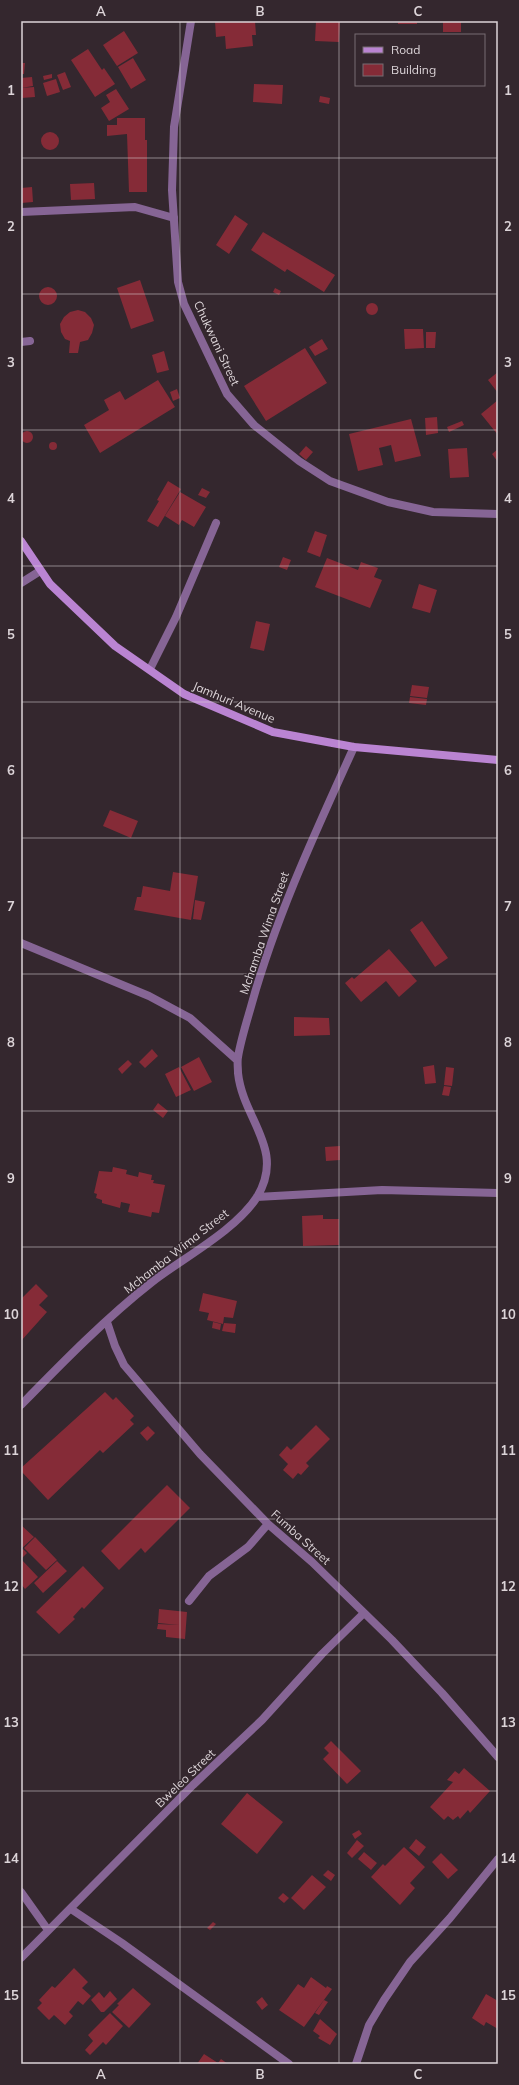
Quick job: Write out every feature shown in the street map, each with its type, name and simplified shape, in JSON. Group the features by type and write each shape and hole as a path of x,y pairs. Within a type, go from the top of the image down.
{"street":[{"name":"Chukwani Street","path":"191,21 174,127 174,218 178,282 184,304 228,394 254,425 299,461 330,481 388,502 433,512 498,514"},
{"path":"21,212 135,208 174,218"},
{"path":"21,342 30,341"},
{"path":"150,670 176,617 216,523"},
{"name":"Jamhuri Avenue","path":"21,541 50,584 115,646 184,694 273,732 354,747 498,760"},
{"path":"21,583 40,571"},
{"name":"Mchamba Wima Street","path":"21,1405 73,1353 150,1283 237,1220 257,1197 268,1170 265,1144 249,1111 240,1087 237,1060 261,969 284,907 308,848 354,747"},
{"path":"21,943 163,1004 190,1018 237,1060"},
{"path":"257,1197 382,1190 498,1193"},
{"name":"Fumba Street","path":"107,1322 114,1346 124,1365 200,1454 268,1524 312,1562 364,1613 442,1693 498,1758"},
{"path":"189,1602 209,1576 248,1547 268,1524"},
{"name":"Bweleo Street","path":"21,1958 193,1785 262,1720 322,1654 364,1613"},
{"path":"356,2064 369,2025 410,1962 450,1918 498,1858"},
{"path":"21,1892 48,1930"},
{"path":"71,1909 122,1943 289,2064"}],"building":[{"path":"215,21 255,21 256,35 252,35 253,46 226,49 225,36 216,37"},
{"path":"316,21 340,21 339,42 315,41"},
{"path":"398,21 417,21 417,24 398,24"},
{"path":"443,21 461,21 461,32 443,32"},
{"path":"124,31 138,53 117,66 103,45"},
{"path":"88,49 102,70 104,68 115,84 95,97 71,60"},
{"path":"133,58 146,80 131,89 118,67"},
{"path":"21,63 25,63 24,74 21,74"},
{"path":"65,72 71,87 63,90 57,75"},
{"path":"52,74 52,78 44,80 43,76"},
{"path":"32,77 33,86 21,88 21,78"},
{"path":"56,79 60,92 47,96 43,83"},
{"path":"254,84 283,85 282,104 253,102"},
{"path":"34,87 35,97 21,98 21,88"},
{"path":"116,89 129,109 109,121 101,108 110,102 106,95"},
{"path":"320,96 330,98 329,104 319,102"},
{"path":"117,118 145,118 145,140 147,140 147,192 129,192 127,134 107,136 107,125 117,125"},
{"path":"50,132 56,135 59,141 56,147 50,150 44,147 41,141 44,135"},
{"path":"94,183 95,199 71,200 70,184"},
{"path":"32,187 33,202 21,203 21,188"},
{"path":"235,215 248,224 229,254 216,245"},
{"path":"263,232 335,275 324,292 287,269 285,272 251,250"},
{"path":"140,280 154,321 131,329 117,288"},
{"path":"48,287 54,290 57,296 54,302 48,305 42,302 39,296 42,290"},
{"path":"275,288 281,291 279,295 273,292"},
{"path":"370,303 374,303 378,309 374,315 370,315 366,311 366,307"},
{"path":"78,310 85,312 91,318 94,325 88,340 80,342 78,353 69,353 70,341 65,339 61,332 60,324 64,317 70,312"},
{"path":"404,329 423,329 424,348 405,349"},
{"path":"426,332 436,332 435,348 426,348"},
{"path":"322,339 328,349 315,356 309,347"},
{"path":"305,348 327,383 266,421 244,386"},
{"path":"164,351 169,370 157,373 152,355"},
{"path":"498,372 498,393 488,380"},
{"path":"158,380 175,407 100,453 84,425 109,410 104,400 120,391 125,400"},
{"path":"177,389 180,398 173,401 170,392"},
{"path":"498,400 498,435 481,414"},
{"path":"437,417 438,433 426,435 425,418"},
{"path":"411,419 421,456 395,462 391,445 379,448 383,465 358,471 349,434"},
{"path":"462,421 464,425 449,432 447,427"},
{"path":"27,431 31,433 33,437 31,441 27,443 23,441 21,437 23,433"},
{"path":"51,442 55,442 57,446 55,450 51,450 49,448 49,444"},
{"path":"306,446 313,452 306,460 299,454"},
{"path":"467,448 469,477 450,478 448,449"},
{"path":"498,449 498,462 492,454"},
{"path":"168,481 181,489 158,527 147,521 159,501 157,500"},
{"path":"202,488 210,492 206,498 198,495"},
{"path":"180,492 206,507 194,527 182,520 179,525 165,516"},
{"path":"315,531 327,535 320,557 307,552"},
{"path":"283,557 291,560 287,570 279,567"},
{"path":"327,558 358,570 361,562 378,568 374,577 382,580 370,608 315,587"},
{"path":"419,584 437,590 430,613 412,608"},
{"path":"256,621 270,624 264,651 250,648"},
{"path":"412,685 429,687 427,698 410,696"},
{"path":"410,697 427,699 426,705 409,703"},
{"path":"110,810 138,821 131,838 103,826"},
{"path":"173,872 198,876 191,920 134,910 137,897 141,897 143,886 170,891"},
{"path":"195,900 205,902 201,920 193,919"},
{"path":"422,921 448,958 435,967 410,930"},
{"path":"389,949 417,981 399,997 386,981 361,1002 345,983 352,977 354,979"},
{"path":"294,1017 329,1018 330,1035 294,1036"},
{"path":"152,1049 158,1056 145,1068 139,1062"},
{"path":"199,1057 212,1082 194,1091 181,1067"},
{"path":"128,1060 132,1064 122,1074 118,1069"},
{"path":"434,1065 436,1083 425,1084 423,1067"},
{"path":"179,1067 191,1090 176,1097 165,1074"},
{"path":"446,1067 454,1068 452,1086 444,1085"},
{"path":"444,1086 451,1087 449,1096 442,1095"},
{"path":"158,1103 168,1111 163,1118 153,1110"},
{"path":"340,1146 340,1160 326,1161 325,1147"},
{"path":"113,1167 127,1170 126,1174 138,1177 139,1172 152,1175 151,1180 154,1180 153,1183 165,1185 159,1213 152,1212 151,1217 128,1212 130,1204 121,1202 120,1208 102,1203 102,1200 96,1198 97,1194 94,1193 99,1171 112,1172"},
{"path":"323,1215 323,1219 339,1219 339,1245 303,1246 302,1216"},
{"path":"36,1284 48,1296 39,1305 47,1312 21,1341 21,1299"},
{"path":"203,1293 237,1301 233,1318 224,1317 223,1324 207,1320 209,1313 199,1311"},
{"path":"213,1322 221,1324 220,1330 212,1328"},
{"path":"224,1323 236,1324 235,1333 222,1331"},
{"path":"105,1392 113,1400 116,1397 134,1416 130,1420 134,1424 103,1453 100,1450 48,1500 21,1471 21,1468"},
{"path":"316,1425 330,1439 306,1463 309,1466 301,1475 298,1473 293,1479 283,1470 288,1464 279,1455 287,1446 291,1450"},
{"path":"148,1426 155,1433 147,1441 140,1433"},
{"path":"167,1485 190,1508 145,1553 141,1548 119,1570 101,1551"},
{"path":"21,1525 34,1537 21,1549"},
{"path":"35,1537 57,1560 46,1570 24,1548"},
{"path":"23,1549 27,1553 21,1559 21,1551"},
{"path":"21,1559 38,1577 25,1589 21,1584"},
{"path":"57,1561 67,1571 43,1593 34,1583"},
{"path":"83,1566 104,1588 84,1609 82,1607 73,1617 75,1619 59,1634 36,1612"},
{"path":"159,1609 187,1612 185,1639 166,1637 166,1630 157,1629 158,1624 179,1625 158,1623"},
{"path":"331,1741 361,1771 347,1784 323,1759 329,1753 324,1748"},
{"path":"464,1768 490,1791 470,1813 468,1810 460,1819 458,1816 453,1820 448,1816 444,1820 430,1807 453,1782 447,1780 455,1771 459,1774"},
{"path":"247,1793 283,1822 257,1854 221,1824"},
{"path":"359,1830 362,1834 355,1839 352,1834"},
{"path":"416,1839 426,1847 419,1856 409,1848"},
{"path":"357,1840 364,1846 352,1858 347,1853"},
{"path":"404,1847 425,1867 410,1883 415,1888 400,1905 371,1877 383,1864 385,1866"},
{"path":"364,1852 377,1863 371,1870 358,1859"},
{"path":"441,1853 458,1870 448,1879 432,1862"},
{"path":"328,1870 335,1875 331,1881 323,1875"},
{"path":"312,1875 326,1887 304,1910 291,1898"},
{"path":"283,1893 289,1898 284,1903 278,1898"},
{"path":"213,1922 216,1924 210,1930 207,1928"},
{"path":"74,1968 88,1982 82,1988 91,1996 83,2005 78,2001 69,2012 73,2016 65,2025 54,2015 49,2020 37,2008 42,2003 39,2000 52,1986 55,1988"},
{"path":"311,1977 326,1988 327,1986 332,1989 304,2027 279,2010 298,1984 304,1988"},
{"path":"133,1988 151,2004 129,2028 112,2012 119,2005 117,2004"},
{"path":"110,1991 117,1999 104,2012 101,2012 91,2000 99,1992 104,1998"},
{"path":"486,1994 498,2001 498,2029 486,2022 484,2026 472,2018"},
{"path":"262,1997 268,2005 262,2010 256,2002"},
{"path":"324,2000 328,2002 319,2015 315,2013"},
{"path":"110,2013 123,2026 106,2045 103,2042 90,2055 85,2050 93,2041 88,2035"},
{"path":"320,2019 337,2034 330,2045 318,2038 320,2036 313,2031"},
{"path":"204,2054 218,2063 221,2059 228,2064 197,2064"}]}
